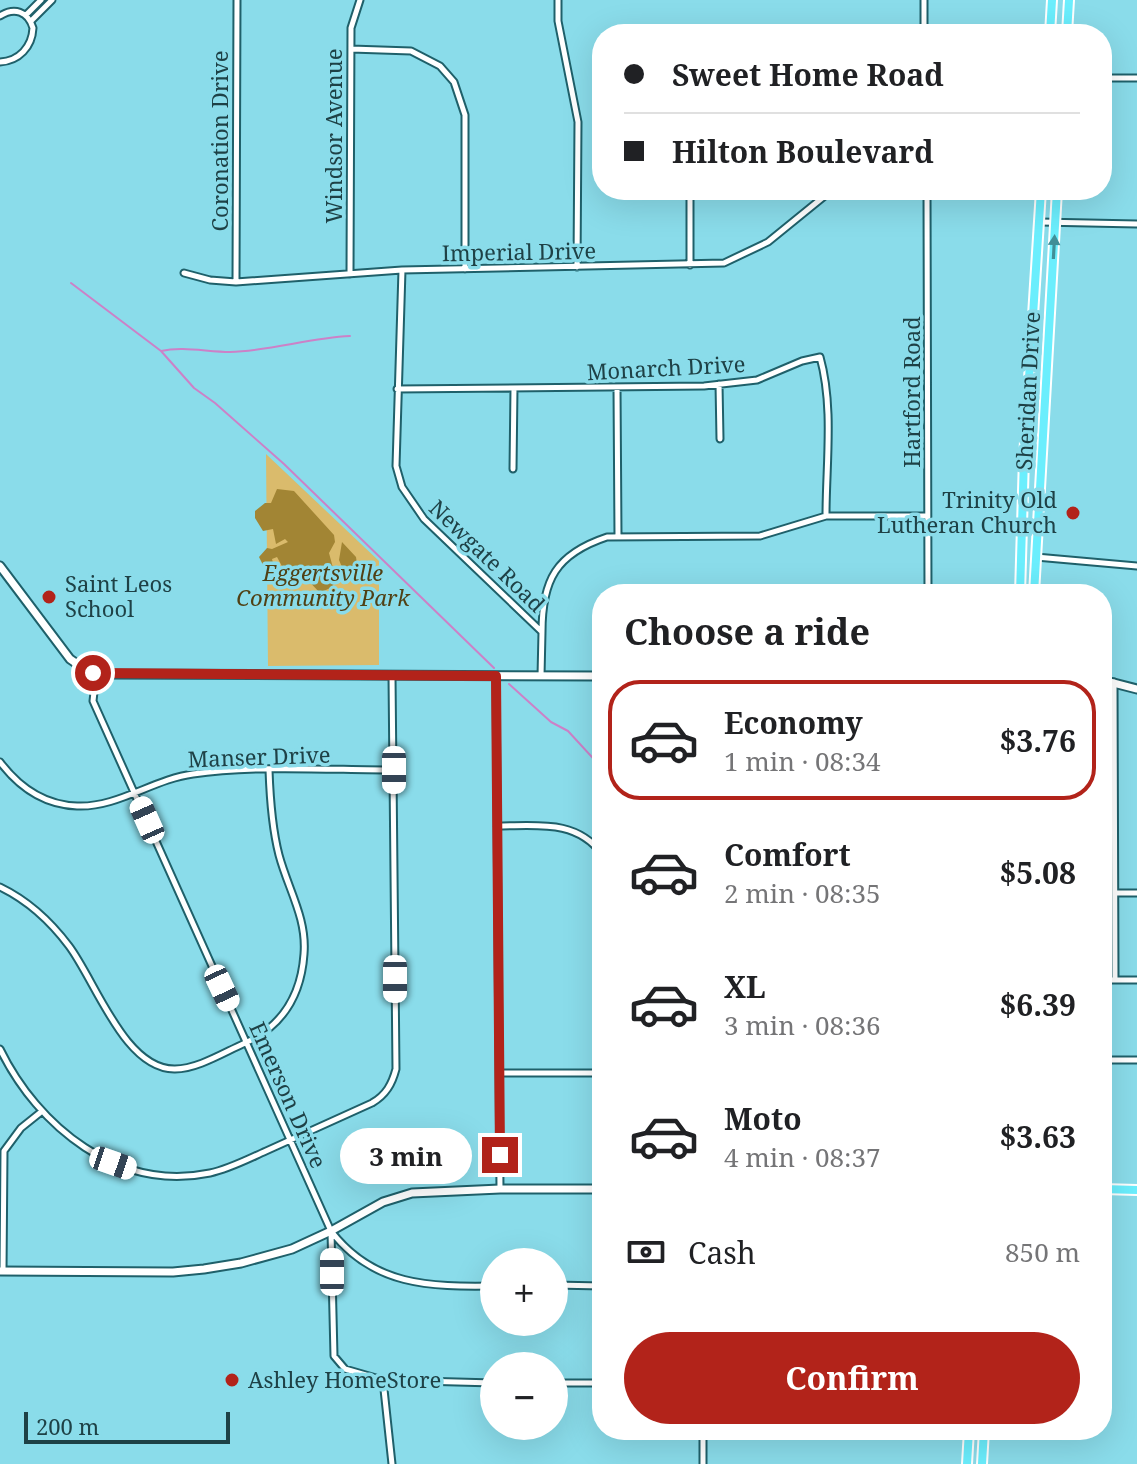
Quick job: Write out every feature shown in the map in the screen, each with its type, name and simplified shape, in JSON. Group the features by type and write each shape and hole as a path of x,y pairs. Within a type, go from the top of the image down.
{"main road":[{"path":"1051,24 1052,0"},
{"path":"1068,24 1069,0"},
{"name":"Sheridan Drive","path":"1020,584 1025,450 1041,200"},
{"name":"Sheridan Drive","path":"1035,584 1057,200"},
{"path":"1112,1189 1137,1190"},
{"path":"967,1464 968,1440"},
{"path":"982,1464 983,1440"}],"street":[{"path":"26,15 41,0"},
{"path":"31,21 52,0"},
{"name":"Coronation Drive","path":"236,282 237,0"},
{"name":"Windsor Avenue","path":"350,274 351,28 360,0"},
{"path":"558,0 558,21 578,122 577,267"},
{"path":"924,0 924,24"},
{"path":"0,16 13,11 26,15 31,21 33,35 29,45 11,61 0,62"},
{"path":"351,49 399,49 421,54 447,73 460,93 465,115 465,269"},
{"path":"1112,78 1137,78"},
{"path":"690,200 690,265"},
{"name":"Imperial Drive","path":"184,273 210,280 236,282 402,270 724,263 768,242 816,200"},
{"name":"Hartford Road","path":"927,200 928,584"},
{"path":"1040,222 1137,224"},
{"name":"Newgate Road","path":"402,270 396,466 408,500 424,519 542,632 541,676"},
{"name":"Monarch Drive","path":"397,389 719,384 757,380 802,361 820,357 825,376 826,516"},
{"path":"719,384 720,439"},
{"path":"617,387 618,536"},
{"path":"513,469 514,388"},
{"path":"542,632 544,594 552,577 569,555 590,543 618,536 760,536 826,516 927,516"},
{"path":"1036,557 1137,566"},
{"path":"0,566 67,655 96,674 592,676"},
{"name":"Emerson Drive","path":"96,674 93,701 331,1231 356,1258 398,1279 442,1286 480,1286"},
{"path":"0,1049 41,1112 69,1139 96,1155 131,1169 170,1176 199,1175 226,1169 372,1103 385,1093 396,1069 392,676"},
{"path":"496,676 500,1189"},
{"path":"1137,689 1114,681 1115,980 1137,980"},
{"name":"Manser Drive","path":"0,762 33,793 65,805 101,804 161,781 196,773 394,770"},
{"path":"0,887 21,900 56,930 83,966 124,1038 148,1062 166,1069 182,1069 247,1042 270,1030 286,1012 300,982 304,955 302,921 279,853 273,822 269,770"},
{"path":"497,826 566,827 583,835 592,844"},
{"path":"1115,893 1137,893"},
{"path":"1112,1060 1137,1060"},
{"path":"499,1073 592,1073"},
{"path":"41,1112 21,1128 4,1151 2,1271 173,1272 204,1269 278,1253 331,1231 396,1196 428,1190 592,1189"},
{"path":"331,1231 334,1356 345,1369 383,1380 480,1383"},
{"path":"568,1285 592,1286"},
{"path":"383,1380 392,1464"},
{"path":"568,1383 592,1383"},
{"path":"703,1440 703,1464"}],"green space":[{"name":"Eggertsville Community Park","path":"266,454 379,561 379,665 268,666"},
{"path":"277,489 294,491 334,535 335,542 329,553 336,579 332,587 320,593 304,576 284,570 277,557 272,559 275,571 272,575 267,573 259,557 267,548 288,542 285,539 276,544 273,529 263,531 255,518 255,511 265,503 271,503"},
{"path":"342,542 356,557 357,564 347,579 339,560"}],"waterway":[{"path":"71,283 161,351 194,388 284,464 494,668"},
{"path":"161,351 245,351 350,336"},
{"path":"509,684 551,722 568,731 592,757"}],"place":[{"name":"Trinity Old Lutheran Church","path":"1073,513"},
{"name":"Saint Leos School","path":"49,597"},
{"name":"Ashley HomeStore","path":"232,1380"}],"route":[{"path":"93,673 496,676 500,1155"}]}
